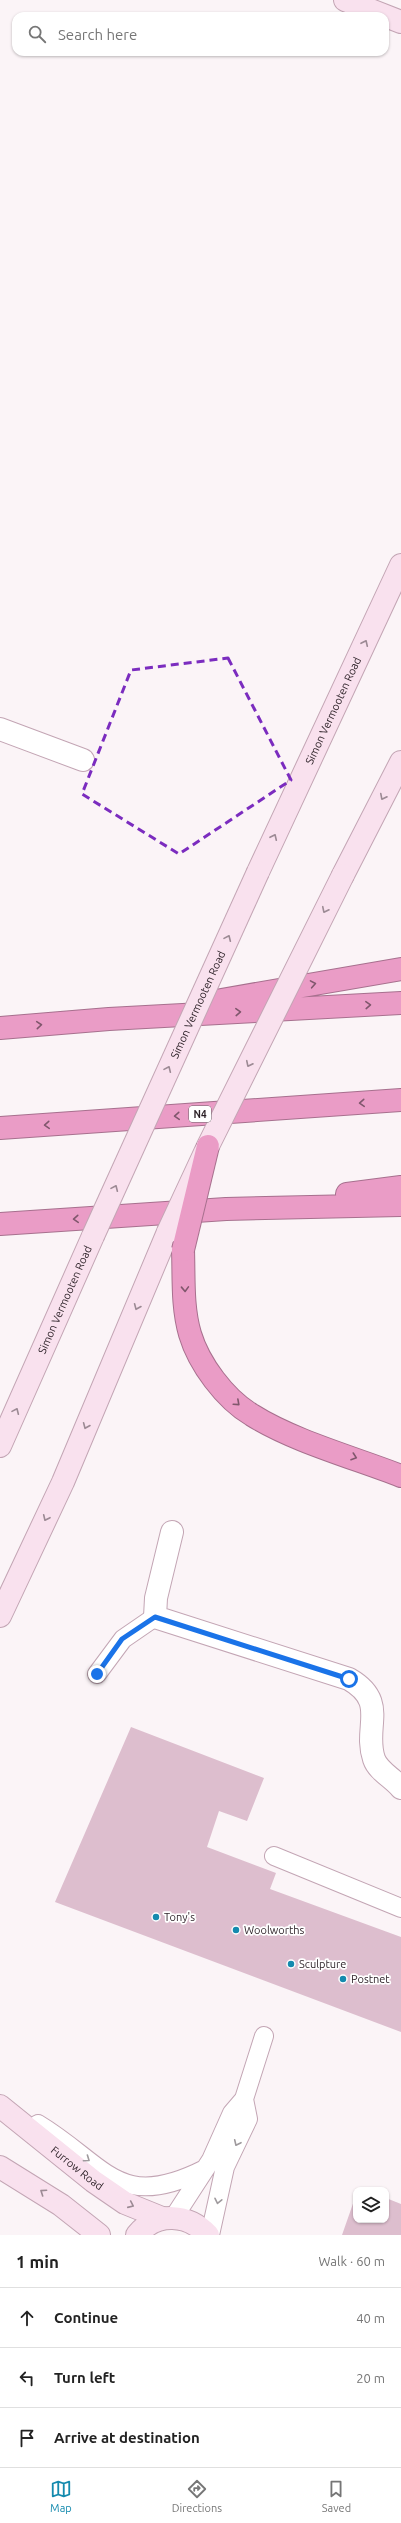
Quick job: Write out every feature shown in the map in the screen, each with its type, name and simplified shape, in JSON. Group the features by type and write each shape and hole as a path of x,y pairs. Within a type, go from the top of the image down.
{"highway":[{"path":"109,1019 401,969"},
{"path":"0,1028 109,1019 401,1003"},
{"name":"N4","path":"0,1128 401,1100"},
{"path":"208,1146 183,1250 185,1306 190,1334 199,1356 235,1402 252,1416 308,1442 401,1476"},
{"path":"226,1209 401,1187"},
{"path":"0,1224 226,1209 401,1205"}],"main road":[{"path":"344,0 375,12"},
{"path":"389,17 401,22"},
{"name":"Simon Vermooten Road","path":"0,1446 93,1236 258,872 401,565"},
{"path":"0,1616 62,1482 168,1232 208,1146 401,762"},
{"name":"Furrow Road","path":"3,2108 93,2181 125,2203 168,2218 188,2220 200,2226 209,2235"},
{"path":"0,2167 61,2205 100,2235"},
{"path":"137,2235 151,2223 168,2218"}],"street":[{"path":"0,729 83,760"},
{"path":"172,1532 156,1598 155,1617 349,1679 362,1686 370,1701 374,1719 372,1745 374,1758 378,1767 401,1788"}],"lane":[{"path":"97,1674 122,1639 155,1617"},
{"path":"274,1856 401,1908"},
{"path":"168,2218 205,2169 232,2113 244,2099 264,2036"},
{"path":"209,2235 225,2166 248,2119 244,2099"},
{"path":"3,2108 39,2124 120,2183 140,2188 157,2187 172,2184 205,2169"}],"highlighted area":[{"path":"228,658 291,780 179,854 82,794 131,670"}],"building":[{"path":"131,1727 264,1778 247,1821 219,1811 207,1847 276,1873 270,1889 401,1937 401,2032 55,1902"},
{"path":"389,2199 401,2204 401,2235 342,2235 353,2204 353,2223 389,2223"}],"place":[{"name":"Tony's","path":"156,1917"},
{"name":"Woolworths","path":"236,1930"},
{"name":"Sculpture","path":"291,1964"},
{"name":"Postnet","path":"343,1979"}],"route":[{"path":"97,1674 122,1639 139,1626 155,1617 349,1679"}]}
